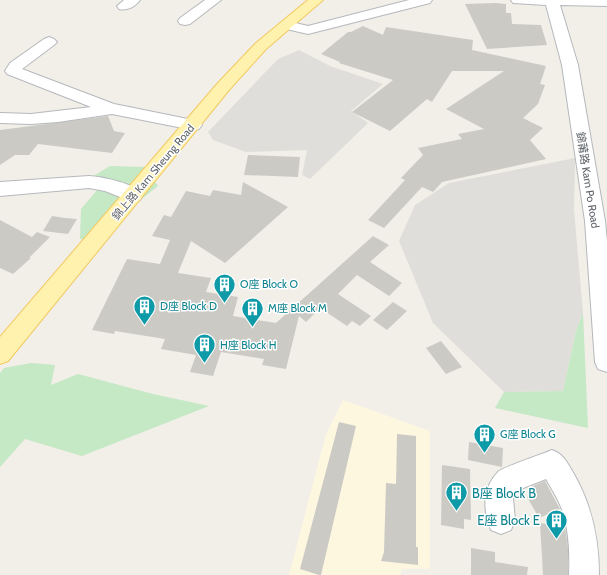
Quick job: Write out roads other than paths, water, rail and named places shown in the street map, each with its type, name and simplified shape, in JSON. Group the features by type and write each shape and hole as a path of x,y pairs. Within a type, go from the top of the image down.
{"main road":[{"name":"錦上路 Kam Sheung Road","path":"0,354 193,125 223,87 261,46 316,0"}],"street":[{"path":"185,21 214,0"},
{"path":"287,25 308,30 425,0"},
{"path":"518,0 607,2"},
{"name":"錦莆路 Kam Po Road","path":"558,1 570,65 595,221 607,362"},
{"path":"49,42 16,66 13,71 112,109 193,125"},
{"path":"0,118 31,119 58,117 112,109"},
{"path":"0,189 89,182 104,183 133,195"},
{"path":"501,520 500,495 508,481 552,463 574,504 582,532 585,560 584,575"}],"place":[{"name":"O座 Block O","path":"225,304"},
{"name":"D座 Block D","path":"144,326"},
{"name":"M座 Block M","path":"252,328"},
{"name":"H座 Block H","path":"204,364"},
{"name":"G座 Block G","path":"485,454"},
{"name":"B座 Block B","path":"456,512"},
{"name":"E座 Block E","path":"556,540"}]}
